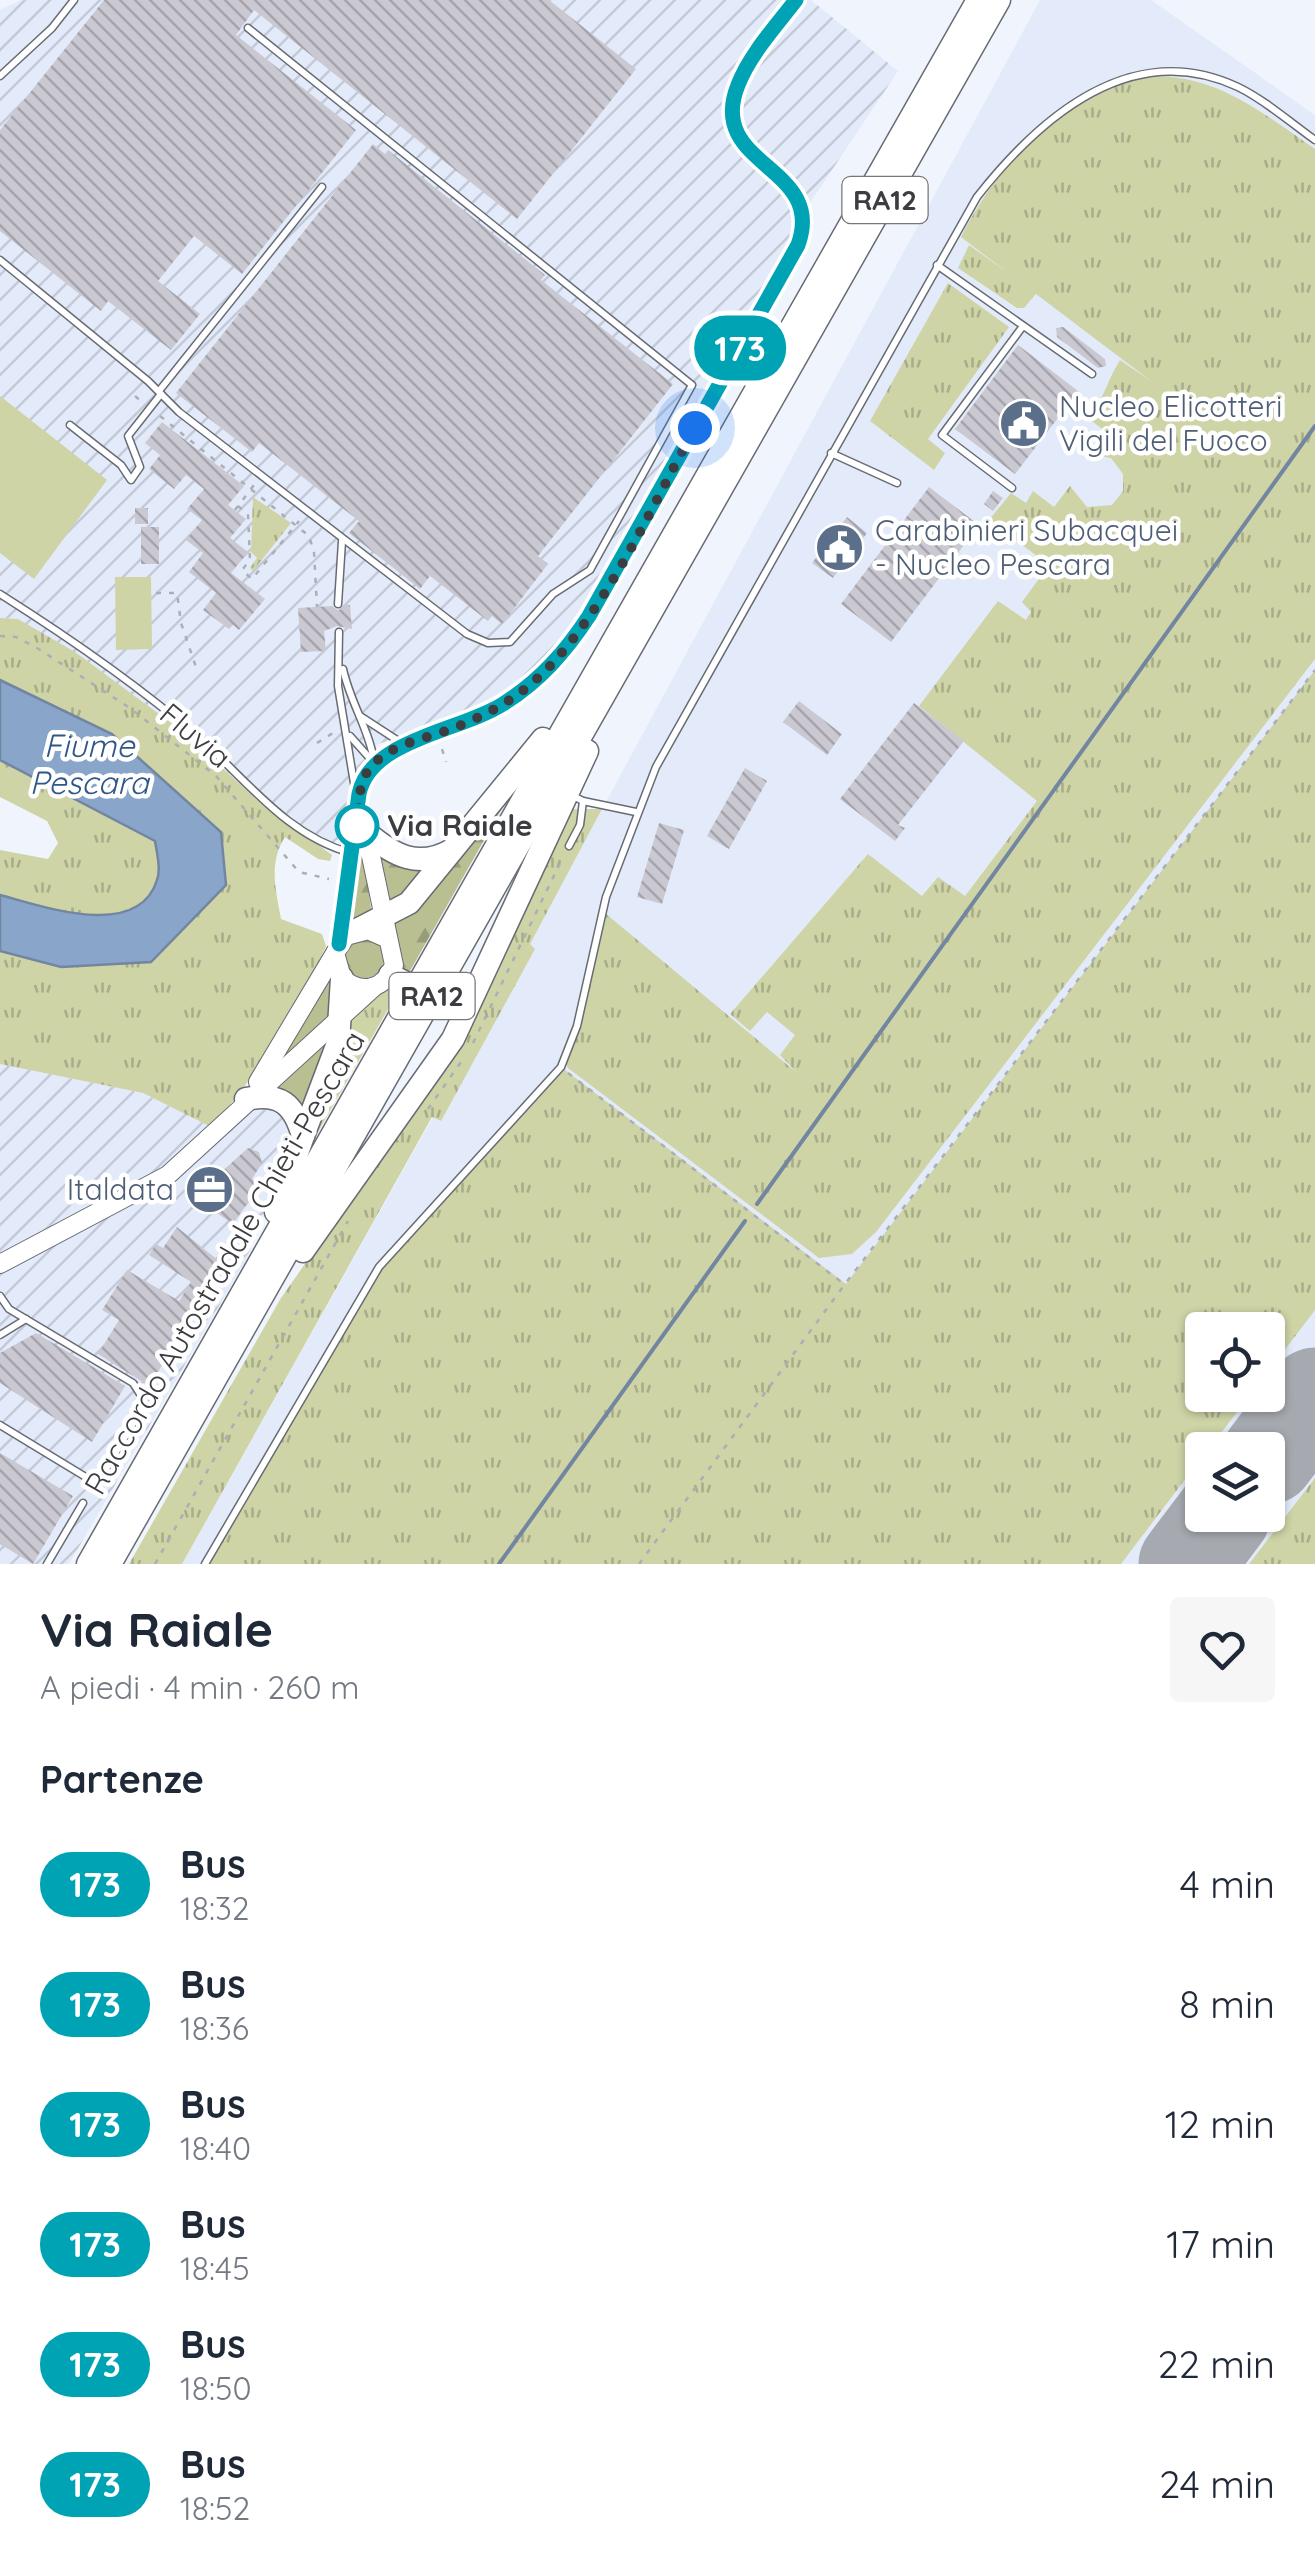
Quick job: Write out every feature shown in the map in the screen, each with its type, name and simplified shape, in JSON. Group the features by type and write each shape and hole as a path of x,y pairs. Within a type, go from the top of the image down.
{"highway":[{"name":"Raccordo Autostradale Chieti-Pescara","path":"110,1564 999,0"},
{"name":"Raccordo Autostradale Chieti-Pescara","path":"88,1564 976,2"},
{"path":"219,1372 242,1354 289,1272 466,1014 575,797 640,652 646,620"},
{"path":"343,943 384,929 544,738 563,728"},
{"path":"363,824 389,851 411,860 434,858 455,848"},
{"path":"275,1234 276,1208 338,1043 342,978"},
{"path":"444,1003 466,1014"},
{"path":"246,1100 272,1096 288,1103 303,1136"}],"street":[{"path":"0,1264 168,1175 246,1100 389,981 394,956 384,929 363,824 360,787 374,763 406,744 454,728 502,704 562,653 589,616 798,245 804,224 799,198 740,140 732,109 743,74 796,0"},
{"path":"363,824 352,853 342,978 356,988 389,981"},
{"path":"246,1100 343,943"}],"lane":[{"path":"0,76 52,28 74,0"},
{"path":"0,260 342,541 467,634 488,643 510,642 553,594 590,570 692,385 248,28"},
{"path":"205,1564 379,1267 561,1067 578,1026 606,897 656,767 937,266 998,170 1043,124 1120,78 1156,70 1195,72 1240,88 1315,140"},
{"path":"70,426 122,465 131,480 140,467 128,436 322,187"},
{"path":"937,266 1092,374"},
{"path":"1012,488 942,435 1023,326"},
{"path":"831,453 897,483"},
{"path":"338,604 342,541"},
{"path":"0,594 199,738 283,816 319,842 352,853"},
{"path":"339,632 338,686 363,824"},
{"path":"340,658 355,713 371,740 374,763"},
{"path":"355,713 406,744"},
{"path":"347,729 374,763"},
{"path":"569,846 580,825 575,797 636,812"},
{"path":"0,1296 9,1308 133,1383 142,1396 140,1410 100,1478 89,1479 0,1425"},
{"path":"0,1335 26,1319"},
{"path":"48,1564 84,1503"}],"path":[{"path":"135,396 297,522 313,545 317,605 324,602"},
{"path":"253,487 237,508 248,514 250,560 242,570 252,578 297,522"},
{"path":"156,593 177,593 180,623 197,670"},
{"name":"Fluvia","path":"0,636 16,637 37,648 157,729 216,776 300,872 348,883"},
{"path":"639,1564 845,1284 1315,670"},
{"path":"317,743 347,729"},
{"path":"440,742 446,762"},
{"path":"418,1121 479,1033 569,846"},
{"path":"561,1067 845,1284"},
{"path":"155,1564 352,1214"}],"shaded area":[{"path":"21,0 811,0 898,71 812,200 567,632 542,662 497,695 439,724 378,744 351,777 344,836 321,850 256,799 186,734 18,619 0,618 0,10"},
{"path":"1040,0 1151,0 1315,115 1315,1564 182,1564 433,1117 441,1121 534,949 529,944"},
{"path":"0,1064 143,1093 211,1127 236,1124 253,1111 269,1109 289,1122 291,1139 247,1258 69,1564 0,1564"}],"green space":[{"path":"1148,76 1196,81 1217,88 1257,109 1315,149 1315,659 876,1232 852,1254 819,1258 568,1068 565,1061 605,913 796,1072 780,1055 795,1035 767,1012 750,1031 730,1014 868,854 922,896 938,877 965,896 1037,801 919,706 998,601 1026,620 1031,612 1022,602 1049,565 989,520 1011,493 1026,503 1033,491 1054,507 1070,486 1087,507 1112,505 1123,491 1123,474 1111,458 1094,455 1109,434 1089,419 1120,360 1151,381 1036,294 1024,308 1017,308 958,268 969,245 1008,273 961,237 995,182 1037,136 1088,100"},
{"path":"948,283 1009,327 928,439 945,453 934,470 870,421"},
{"path":"0,396 107,480 34,579 0,553"},
{"path":"253,497 291,523 253,571 250,568 257,558 251,552"},
{"path":"115,577 151,577 152,649 116,650"},
{"path":"0,618 18,619 75,652 186,734 256,799 332,855 330,861 318,859 285,837 280,847 275,877 281,919 322,934 326,946 276,1041 211,1127 143,1093 0,1064 0,951 61,967 226,885 112,734 0,680"},
{"path":"1315,670 1315,1310 1285,1350 1285,1312 1185,1312 1185,1412 1237,1412 1222,1432 1185,1432 1185,1479 1121,1564 205,1564 379,1267 561,1067 846,1284"},
{"path":"0,760 156,841 158,877 146,899 130,910 87,915 0,895 0,850 48,859 58,843 47,821 0,797"},
{"path":"504,805 410,971 402,968 392,923"},
{"path":"568,809 602,809 530,944 535,949 441,1121 432,1117 182,1564 129,1564 281,1298 460,1043 487,994"},
{"path":"361,838 372,915 345,926"},
{"path":"375,848 438,863 388,910"},
{"path":"364,938 378,944 384,958 378,972 364,978 350,972 344,958 350,944"},
{"path":"330,968 334,1016 275,1068"},
{"path":"386,989 399,990 298,1167 347,1022"},
{"path":"335,1032 304,1117 274,1090"},
{"path":"1315,1478 1315,1564 1249,1564 1274,1532 1285,1532 1285,1517"}],"water":[{"name":"Fiume Pescara","path":"0,680 112,734 221,832 226,885 151,962 61,967 0,951 0,895 63,911 110,914 130,910 147,899 159,871 155,841 0,760"}],"building":[{"path":"104,0 549,0 636,69 517,219 254,10 236,35 356,130 242,274 194,236 158,281 200,314 171,350 108,301 101,311 0,231 0,130"},
{"path":"373,144 385,154 388,150 545,275 541,280 673,384 538,556 548,564 502,624 492,616 488,621 430,576 420,589 349,533 359,521 259,443 252,452 176,393"},
{"path":"1063,327 1105,359 1106,366 1098,368 1057,337 1056,328"},
{"path":"1018,345 1082,394 1071,401 1015,474 955,429"},
{"path":"162,422 244,486 228,505 246,519 230,538 248,552 231,573 265,599 239,630 233,625 229,629 203,610 216,593 189,572 203,553 186,540 202,520 187,509 204,489 186,475 174,489 149,469 160,455 145,443"},
{"path":"929,487 979,525 891,642 841,604"},
{"path":"993,491 1003,498 993,511 984,504"},
{"path":"135,508 148,508 148,524 135,524"},
{"name":"Carabinieri Subacquei - Nucleo Pescara","path":"847,517 867,533 833,578 812,563"},
{"path":"141,527 159,527 159,564 141,564"},
{"path":"350,605 352,629 337,626 324,631 326,651 301,652 298,608 332,606 339,611"},
{"path":"799,701 842,734 827,755 783,722"},
{"path":"914,703 964,741 898,825 905,828 895,841 840,799"},
{"path":"745,768 767,781 729,849 707,836"},
{"path":"659,823 684,830 662,904 637,897"},
{"path":"248,1148 259,1152 262,1163 252,1179 256,1182 248,1194 252,1197 233,1224 195,1198 215,1170 219,1174"},
{"path":"177,1227 224,1265 190,1308 196,1312 149,1386 98,1354 119,1320 102,1310 127,1270 179,1301 191,1282 149,1255 156,1244 163,1248"},
{"path":"36,1333 125,1386 92,1442 0,1383 0,1353"},
{"path":"0,1453 73,1496 33,1564 0,1544"}],"waterway":[{"path":"757,1204 1315,426"},
{"path":"499,1564 745,1221"}],"runway":[{"path":"1285,1435 1315,1395"},
{"path":"1186,1564 1210,1532"}],"bus line":[{"name":"173","path":"339,944 360,787 366,774 374,763 406,744 454,728 502,704 528,687 562,653 589,616 798,245 804,224 799,198 740,140 732,109 743,74 796,0"}],"place":[{"name":"Nucleo Elicotteri Vigili del Fuoco","path":"1024,424"},
{"name":"Carabinieri Subacquei - Nucleo Pescara","path":"840,548"},
{"name":"Via Raiale","path":"357,826"},
{"name":"Italdata","path":"209,1190"}],"route":[{"path":"357,826 360,787 374,763 406,744 480,717 528,687 562,653 589,616 695,428"}]}
